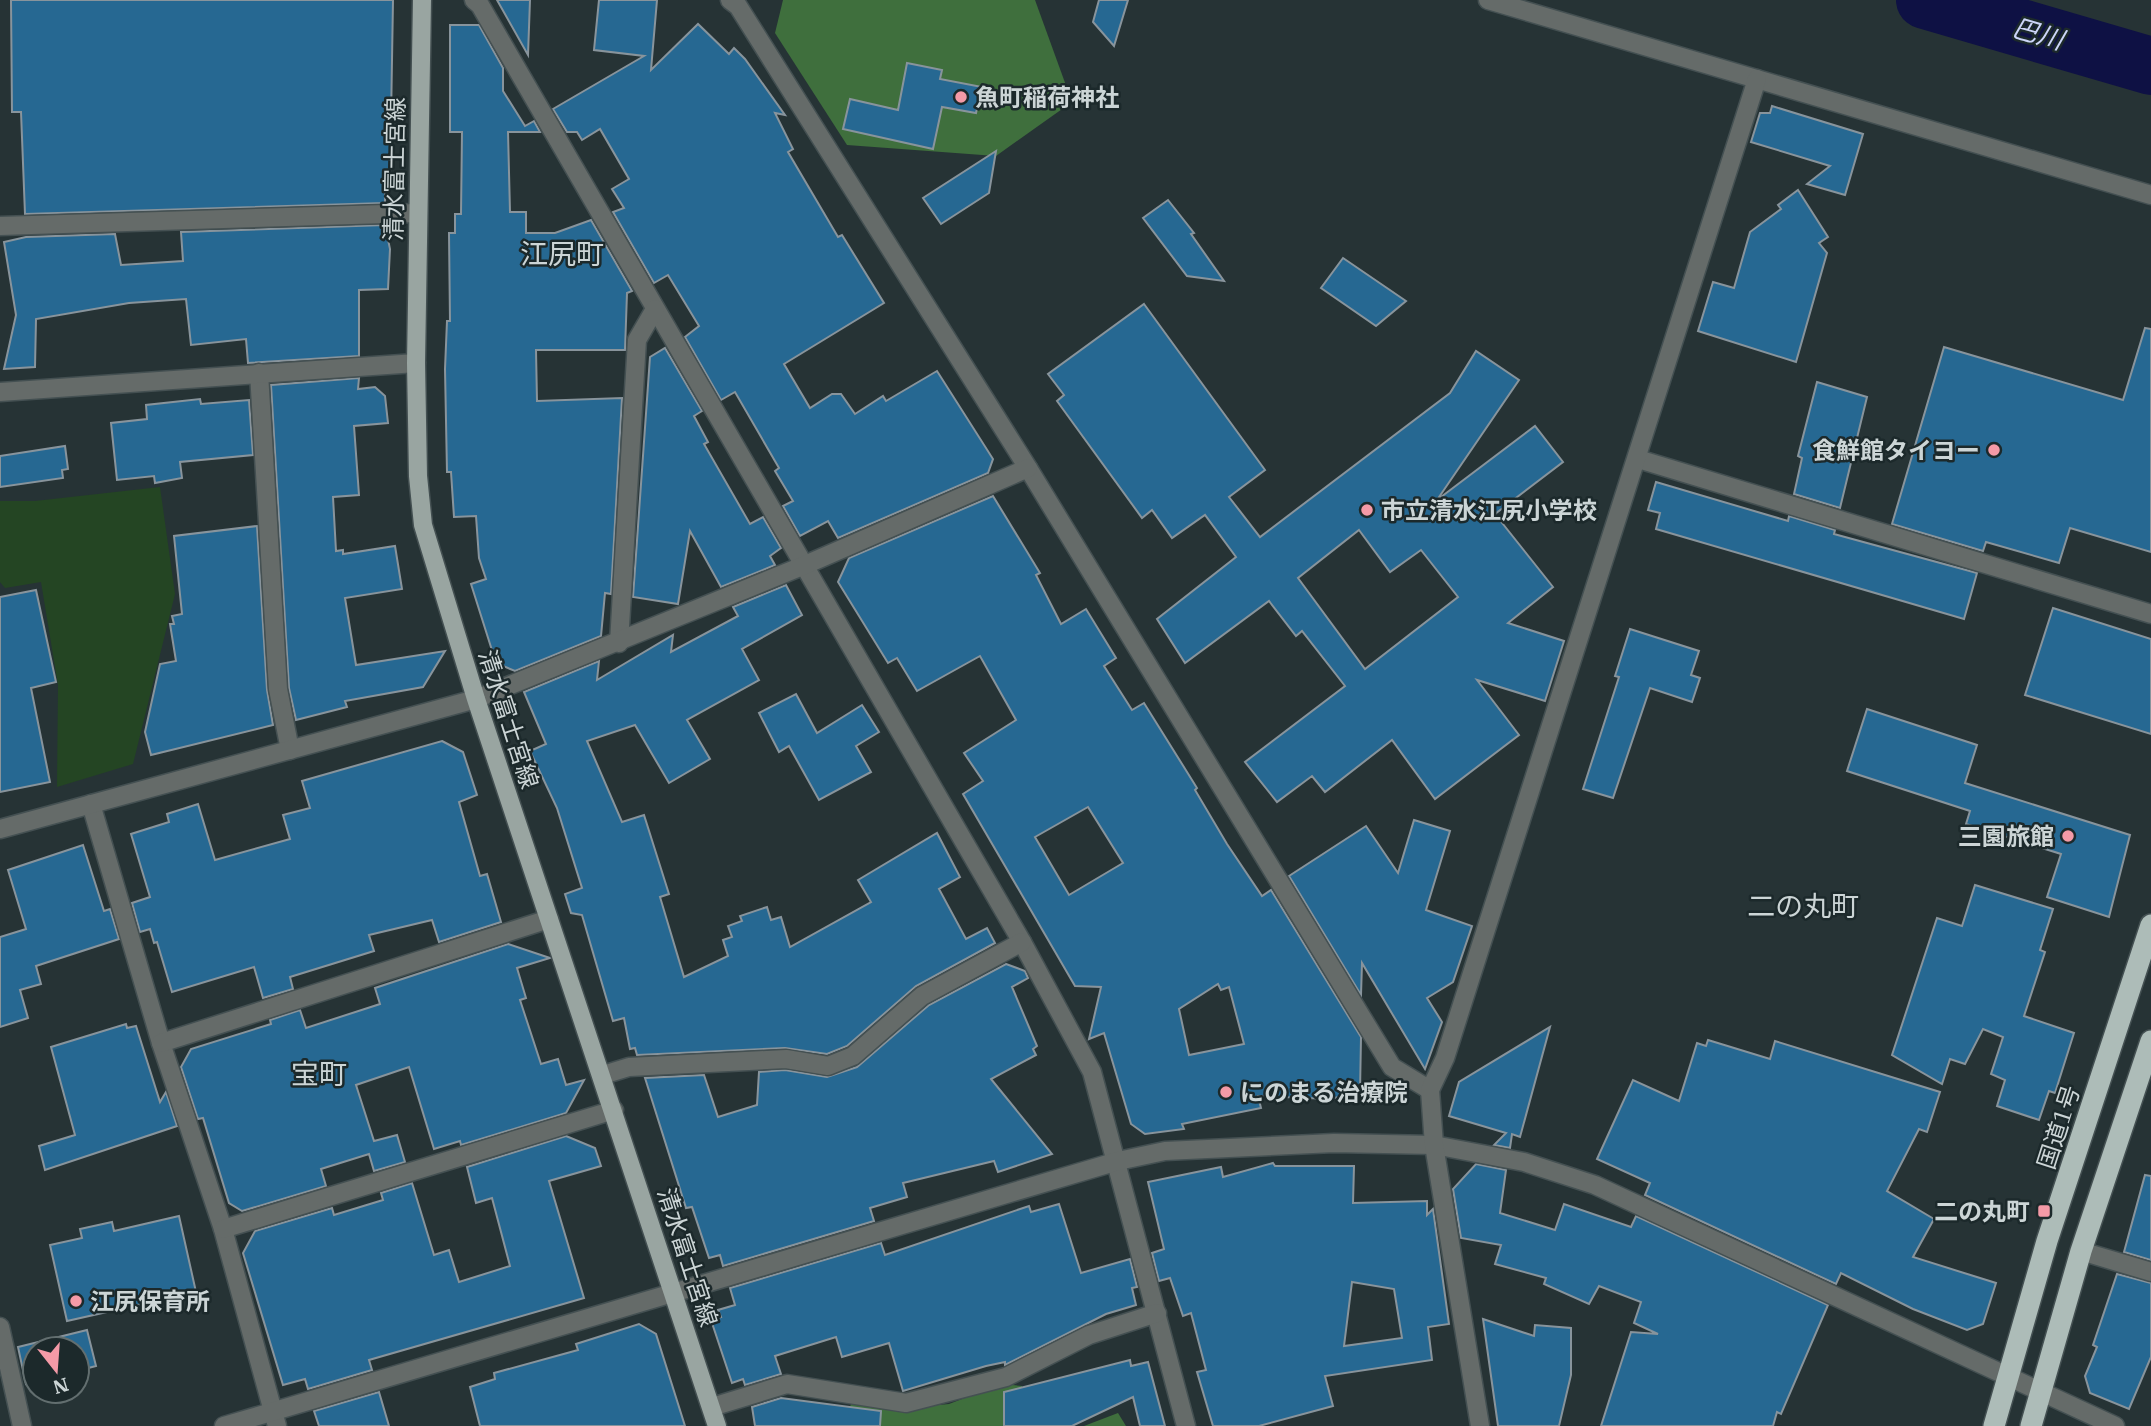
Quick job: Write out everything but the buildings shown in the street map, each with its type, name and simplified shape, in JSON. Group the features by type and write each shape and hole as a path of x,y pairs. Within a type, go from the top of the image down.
{"highway":[{"name":"国道1号","path":"1994,1426 2010,1379 2047,1241 2151,925"},
{"path":"2031,1426 2081,1251 2151,1041"}],"main road":[{"name":"清水富士宮線","path":"422,0 416,363 418,476 424,525 476,699 717,1426"}],"street":[{"path":"474,0 805,565 1022,942 1092,1072 1118,1161 1186,1426"},
{"path":"730,0 738,6 1028,468 1392,1067 1430,1090"},
{"path":"1488,0 2151,195"},
{"path":"1480,1426 1434,1145 1430,1090 1445,1058 1757,79"},
{"path":"0,226 418,212"},
{"path":"619,643 637,340 655,309"},
{"path":"0,392 416,363"},
{"path":"259,373 278,689 290,750"},
{"path":"1638,459 2151,614"},
{"path":"0,829 476,699 619,643 1028,468"},
{"path":"91,804 161,1043 223,1229 275,1419"},
{"path":"161,1043 549,919"},
{"path":"603,1076 629,1067 786,1059 828,1066 853,1056 922,996 1022,942"},
{"path":"223,1229 614,1110"},
{"path":"224,1426 275,1419 674,1292 1118,1161 1165,1151 1334,1143 1434,1145 1524,1162 1595,1185 2115,1426"},
{"path":"2081,1251 2151,1272"},
{"path":"712,1407 787,1384 906,1403 1006,1377 1089,1335 1157,1313"},
{"path":"0,1327 22,1426"}],"green space":[{"path":"783,0 1035,0 1072,102 996,156 847,145 775,33"},
{"path":"160,487 175,594 133,764 57,787 58,685 41,582 5,588 0,582 0,501 35,501"},
{"path":"1001,1384 1022,1386 1022,1402 1005,1426 848,1426 847,1416 851,1404 918,1407 949,1404"},
{"path":"1118,1413 1126,1426 1084,1426"}],"waterway":[{"name":"巴川","path":"1925,0 2151,66"}],"place":[{"name":"魚町稲荷神社","path":"961,97"},
{"name":"食鮮館タイヨー","path":"1994,450"},
{"name":"市立清水江尻小学校","path":"1367,510"},
{"name":"三園旅館","path":"2068,836"},
{"name":"にのまる治療院","path":"1226,1092"},
{"name":"二の丸町","path":"2044,1211"},
{"name":"江尻保育所","path":"76,1301"}],"district":[{"name":"江尻町","path":"562,253"},
{"name":"二の丸町","path":"1803,905"},
{"name":"宝町","path":"319,1073"}]}
